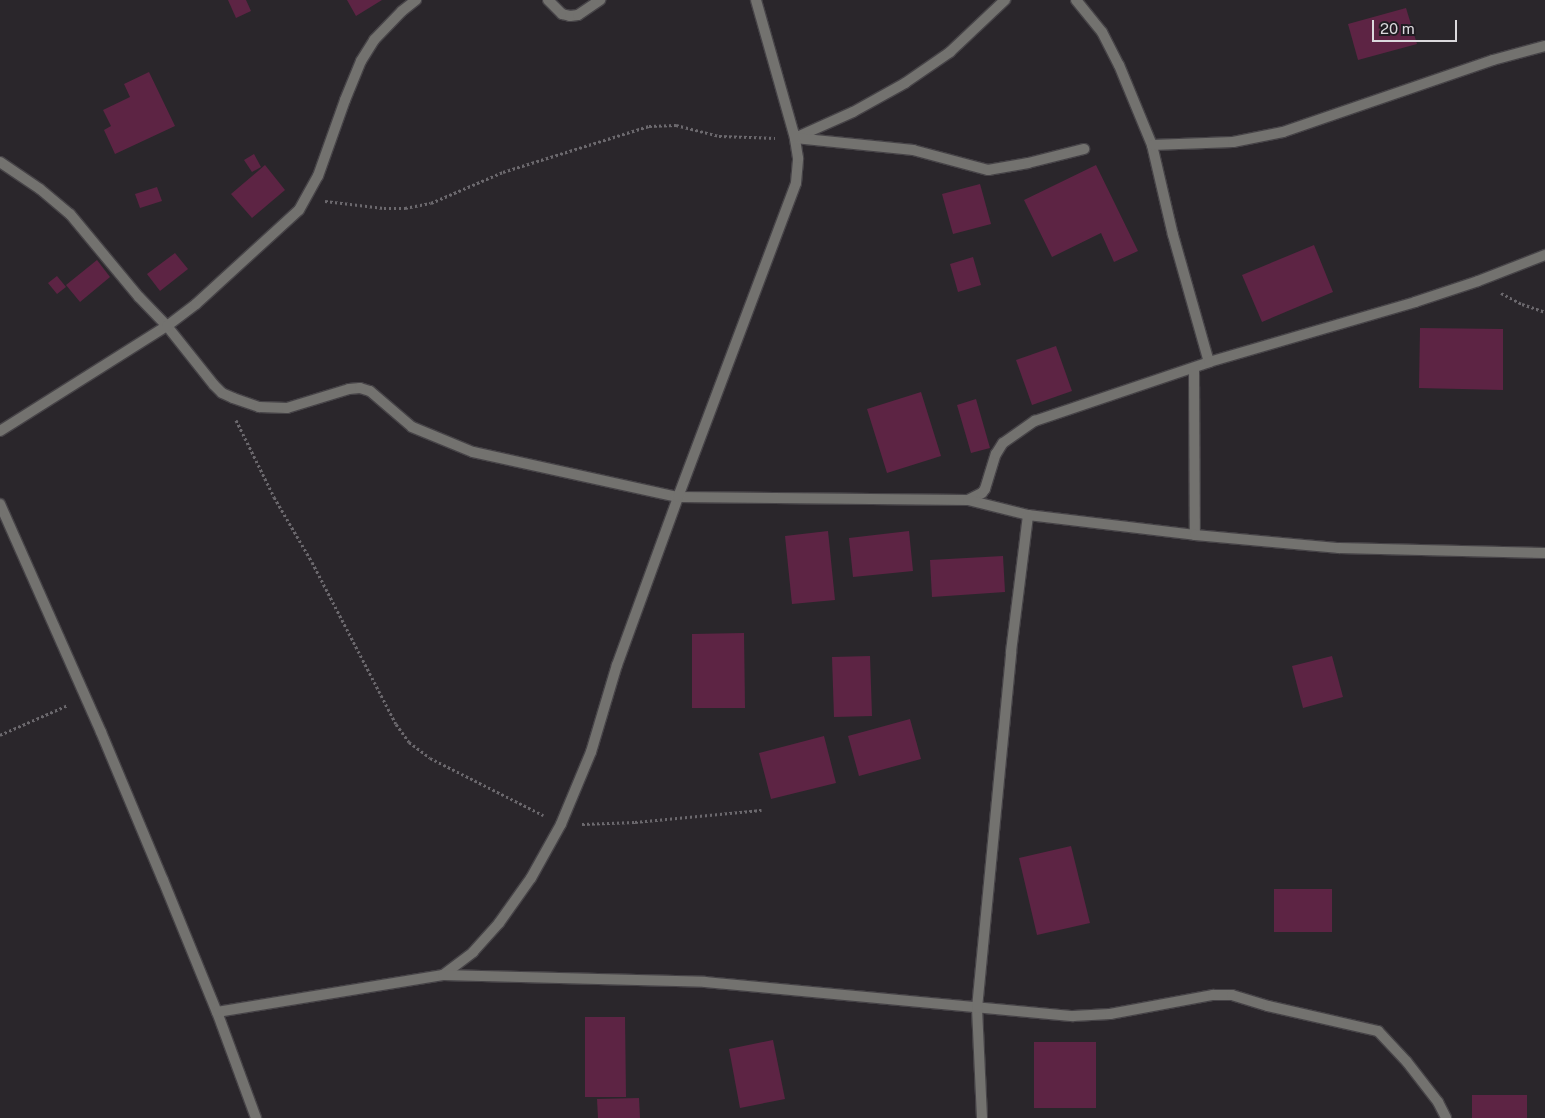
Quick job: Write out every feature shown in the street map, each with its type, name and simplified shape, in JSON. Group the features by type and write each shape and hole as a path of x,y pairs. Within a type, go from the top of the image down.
{"street":[{"path":"0,431 167,326 233,272 299,210 307,199 318,176 361,60 374,40 402,11 416,0"},
{"path":"548,0 562,14 570,16 578,15 600,0"},
{"path":"443,975 473,952 499,923 531,878 561,824 590,752 617,666 678,497 796,183 798,158 795,138 756,0"},
{"path":"795,138 853,112 905,83 950,52 1005,0"},
{"path":"1076,0 1102,32 1119,65 1152,145 1173,236 1209,362"},
{"path":"1152,145 1234,142 1283,132 1493,60 1545,46"},
{"path":"795,138 913,150 988,170 1028,163 1084,149"},
{"path":"0,162 40,189 70,214 222,393 259,407 287,408 343,391 360,388 370,391 412,427 473,452 678,497 968,500 1028,514 1194,535 1339,548 1545,553"},
{"path":"968,500 982,493 985,489 996,454 1003,443 1035,421 1209,362 1415,302 1478,281 1545,255"},
{"path":"1194,368 1194,535"},
{"path":"0,504 101,732 217,1012 256,1118"},
{"path":"982,1118 977,1008 1011,652 1028,514"},
{"path":"217,1012 443,975 705,982 1073,1016 1149,1008 1213,995 1232,995 1268,1006 1378,1031 1407,1062 1438,1102 1446,1118"}],"path":[{"path":"307,199 384,208 405,208 431,203 504,172 633,130 657,125 676,124 719,136 795,138"},
{"path":"1478,281 1522,304 1545,312"},
{"path":"222,393 274,497 321,579 396,724 409,742 430,758 561,824 635,822 761,810"},
{"path":"0,735 85,698"}],"building":[{"path":"228,0 246,0 251,11 236,18"},
{"path":"347,0 382,0 356,16"},
{"path":"1406,8 1417,44 1358,60 1348,24"},
{"path":"149,72 175,126 115,154 104,130 111,126 103,110 130,97 124,84"},
{"path":"254,154 261,167 252,172 244,160"},
{"path":"265,165 285,190 252,218 231,194"},
{"path":"1096,165 1138,251 1114,262 1101,233 1052,257 1024,200"},
{"path":"980,184 991,224 953,234 942,194"},
{"path":"157,187 162,201 140,208 135,194"},
{"path":"1314,245 1333,292 1262,322 1242,275"},
{"path":"175,253 188,269 160,291 147,274"},
{"path":"973,257 981,285 958,292 950,264"},
{"path":"97,260 110,277 80,302 66,285"},
{"path":"57,276 66,287 57,294 48,283"},
{"path":"1420,328 1503,329 1503,390 1419,388"},
{"path":"1056,346 1072,391 1032,405 1016,360"},
{"path":"921,392 941,456 887,473 867,409"},
{"path":"976,399 990,448 971,453 957,405"},
{"path":"828,531 835,600 792,604 785,536"},
{"path":"909,531 913,571 853,577 849,538"},
{"path":"1003,556 1005,592 932,597 930,560"},
{"path":"744,633 745,708 692,708 692,634"},
{"path":"870,656 872,716 834,717 832,657"},
{"path":"1332,656 1343,697 1303,708 1292,666"},
{"path":"910,719 921,759 859,776 848,736"},
{"path":"824,736 836,783 771,799 759,753"},
{"path":"1071,846 1090,923 1037,935 1019,858"},
{"path":"1274,889 1332,889 1332,932 1274,932"},
{"path":"585,1017 625,1017 626,1097 585,1097"},
{"path":"773,1040 785,1099 740,1108 729,1049"},
{"path":"1034,1042 1096,1042 1096,1108 1034,1108"},
{"path":"1472,1095 1527,1095 1527,1118 1472,1118"},
{"path":"639,1098 640,1118 598,1118 597,1099"}]}
